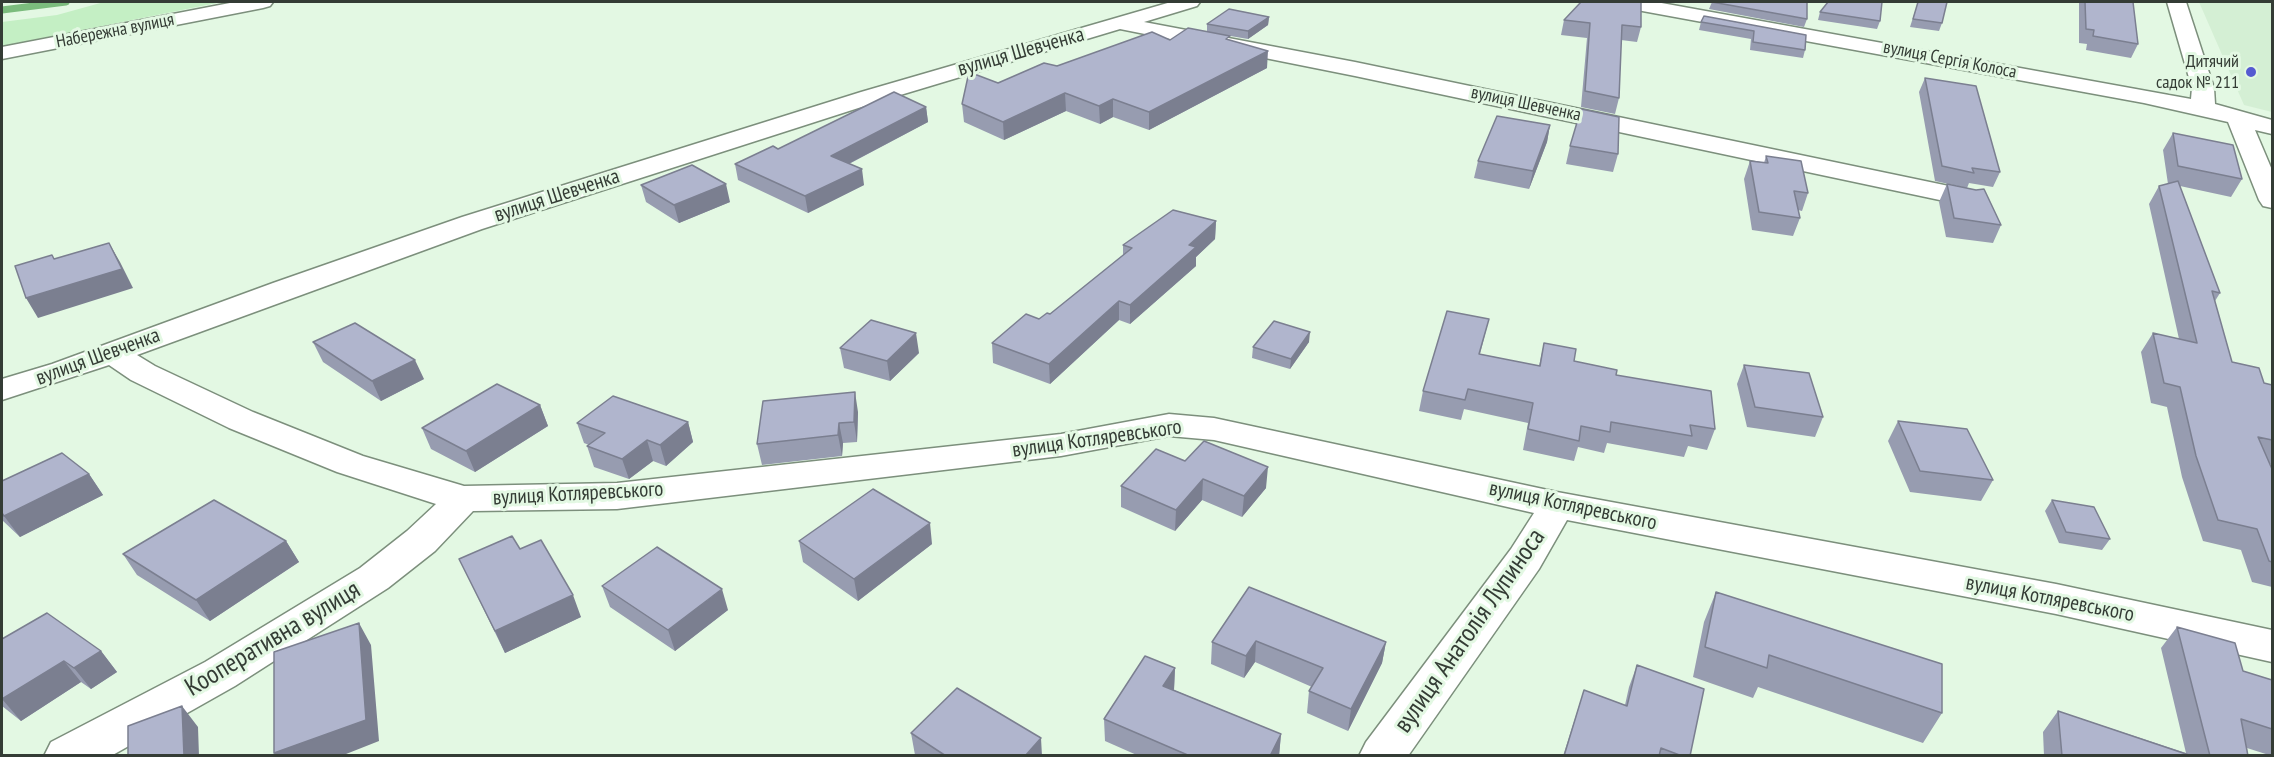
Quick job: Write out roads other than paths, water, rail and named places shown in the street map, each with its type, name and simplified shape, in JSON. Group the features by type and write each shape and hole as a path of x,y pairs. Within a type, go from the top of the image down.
{"street":[{"name":"Набережна вулиця","path":"2,53 263,2"},
{"name":"вулиця Шевченка","path":"2,390 64,371 284,289 472,223 968,66 1190,2"},
{"name":"вулиця Сергія Колоса","path":"1626,2 2203,108 2272,127"},
{"path":"2177,2 2203,88 2203,108"},
{"name":"вулиця Шевченка","path":"1119,24 1355,69 1968,198"},
{"path":"2238,118 2272,200"},
{"name":"вулиця Котляревського","path":"112,353 143,373 241,420 350,464 462,499 617,496 1050,446 1168,424 1214,429 1557,505 2044,597 2272,646"},
{"name":"Кооперативна вулиця","path":"67,756 220,674 374,578 421,541 462,499"},
{"name":"вулиця Анатолія Лупиноса","path":"1382,756 1525,560 1557,505"}],"waterway":[{"path":"2,10 66,2"}],"place":[{"name":"Дитячий садок № 211","path":"2251,72"}]}
